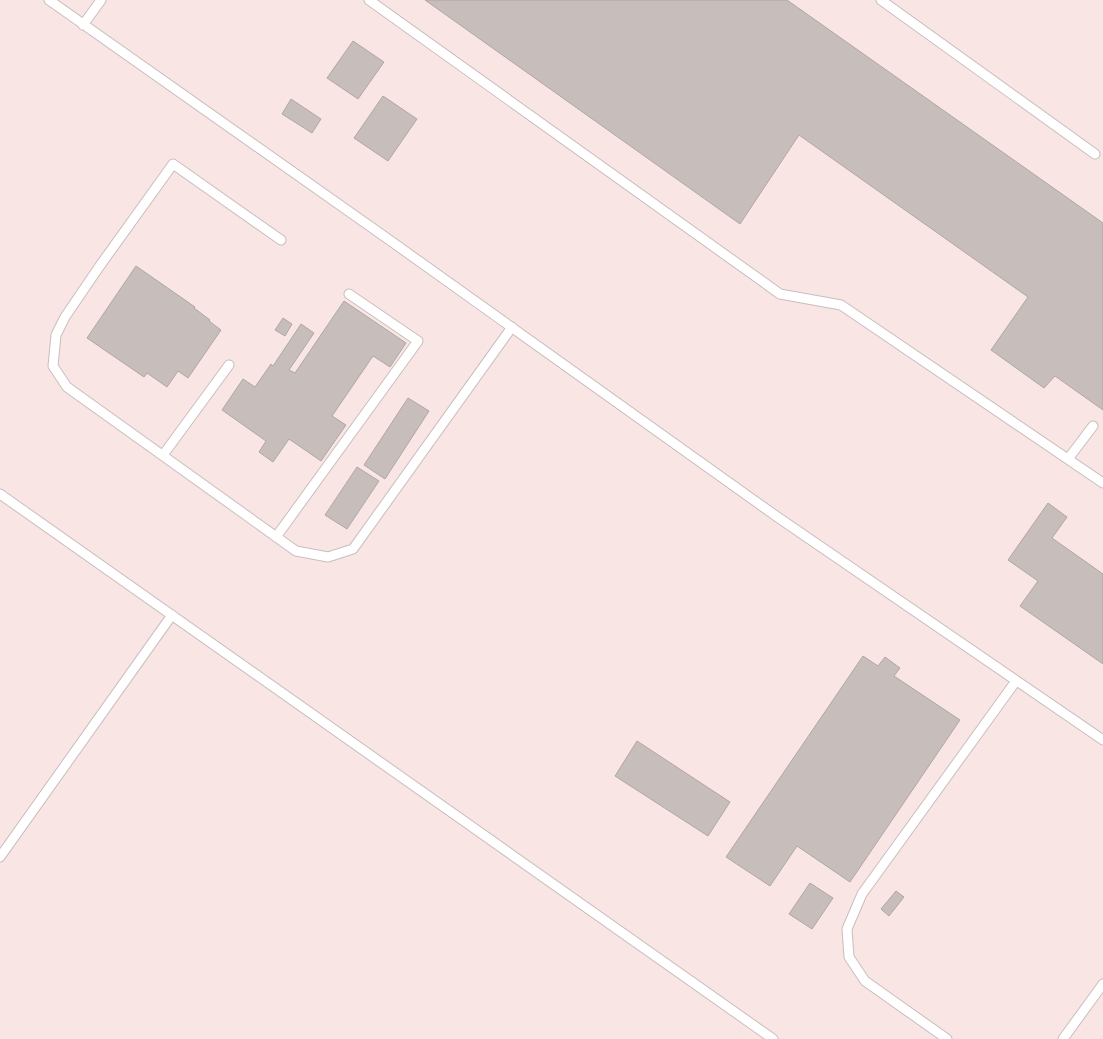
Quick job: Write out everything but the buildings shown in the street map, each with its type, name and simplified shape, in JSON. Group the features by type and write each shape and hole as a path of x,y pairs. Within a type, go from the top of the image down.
{"lane":[{"path":"49,0 388,238 776,516 1103,740"},
{"path":"83,25 101,0"},
{"path":"369,0 780,294 841,304 1103,483"},
{"path":"881,0 1095,154"},
{"path":"281,240 173,164 65,317 56,335 53,366 67,387 296,551 328,557 352,549 512,327"},
{"path":"276,537 418,341 349,294"},
{"path":"163,455 229,365"},
{"path":"1068,459 1093,426"},
{"path":"0,494 773,1039"},
{"path":"0,857 172,615"},
{"path":"947,1039 865,981 850,957 847,930 862,894 1016,681"},
{"path":"1063,1039 1103,984"}],"shaded area":[{"path":"0,0 1103,0 1103,1039 0,1039"}]}
